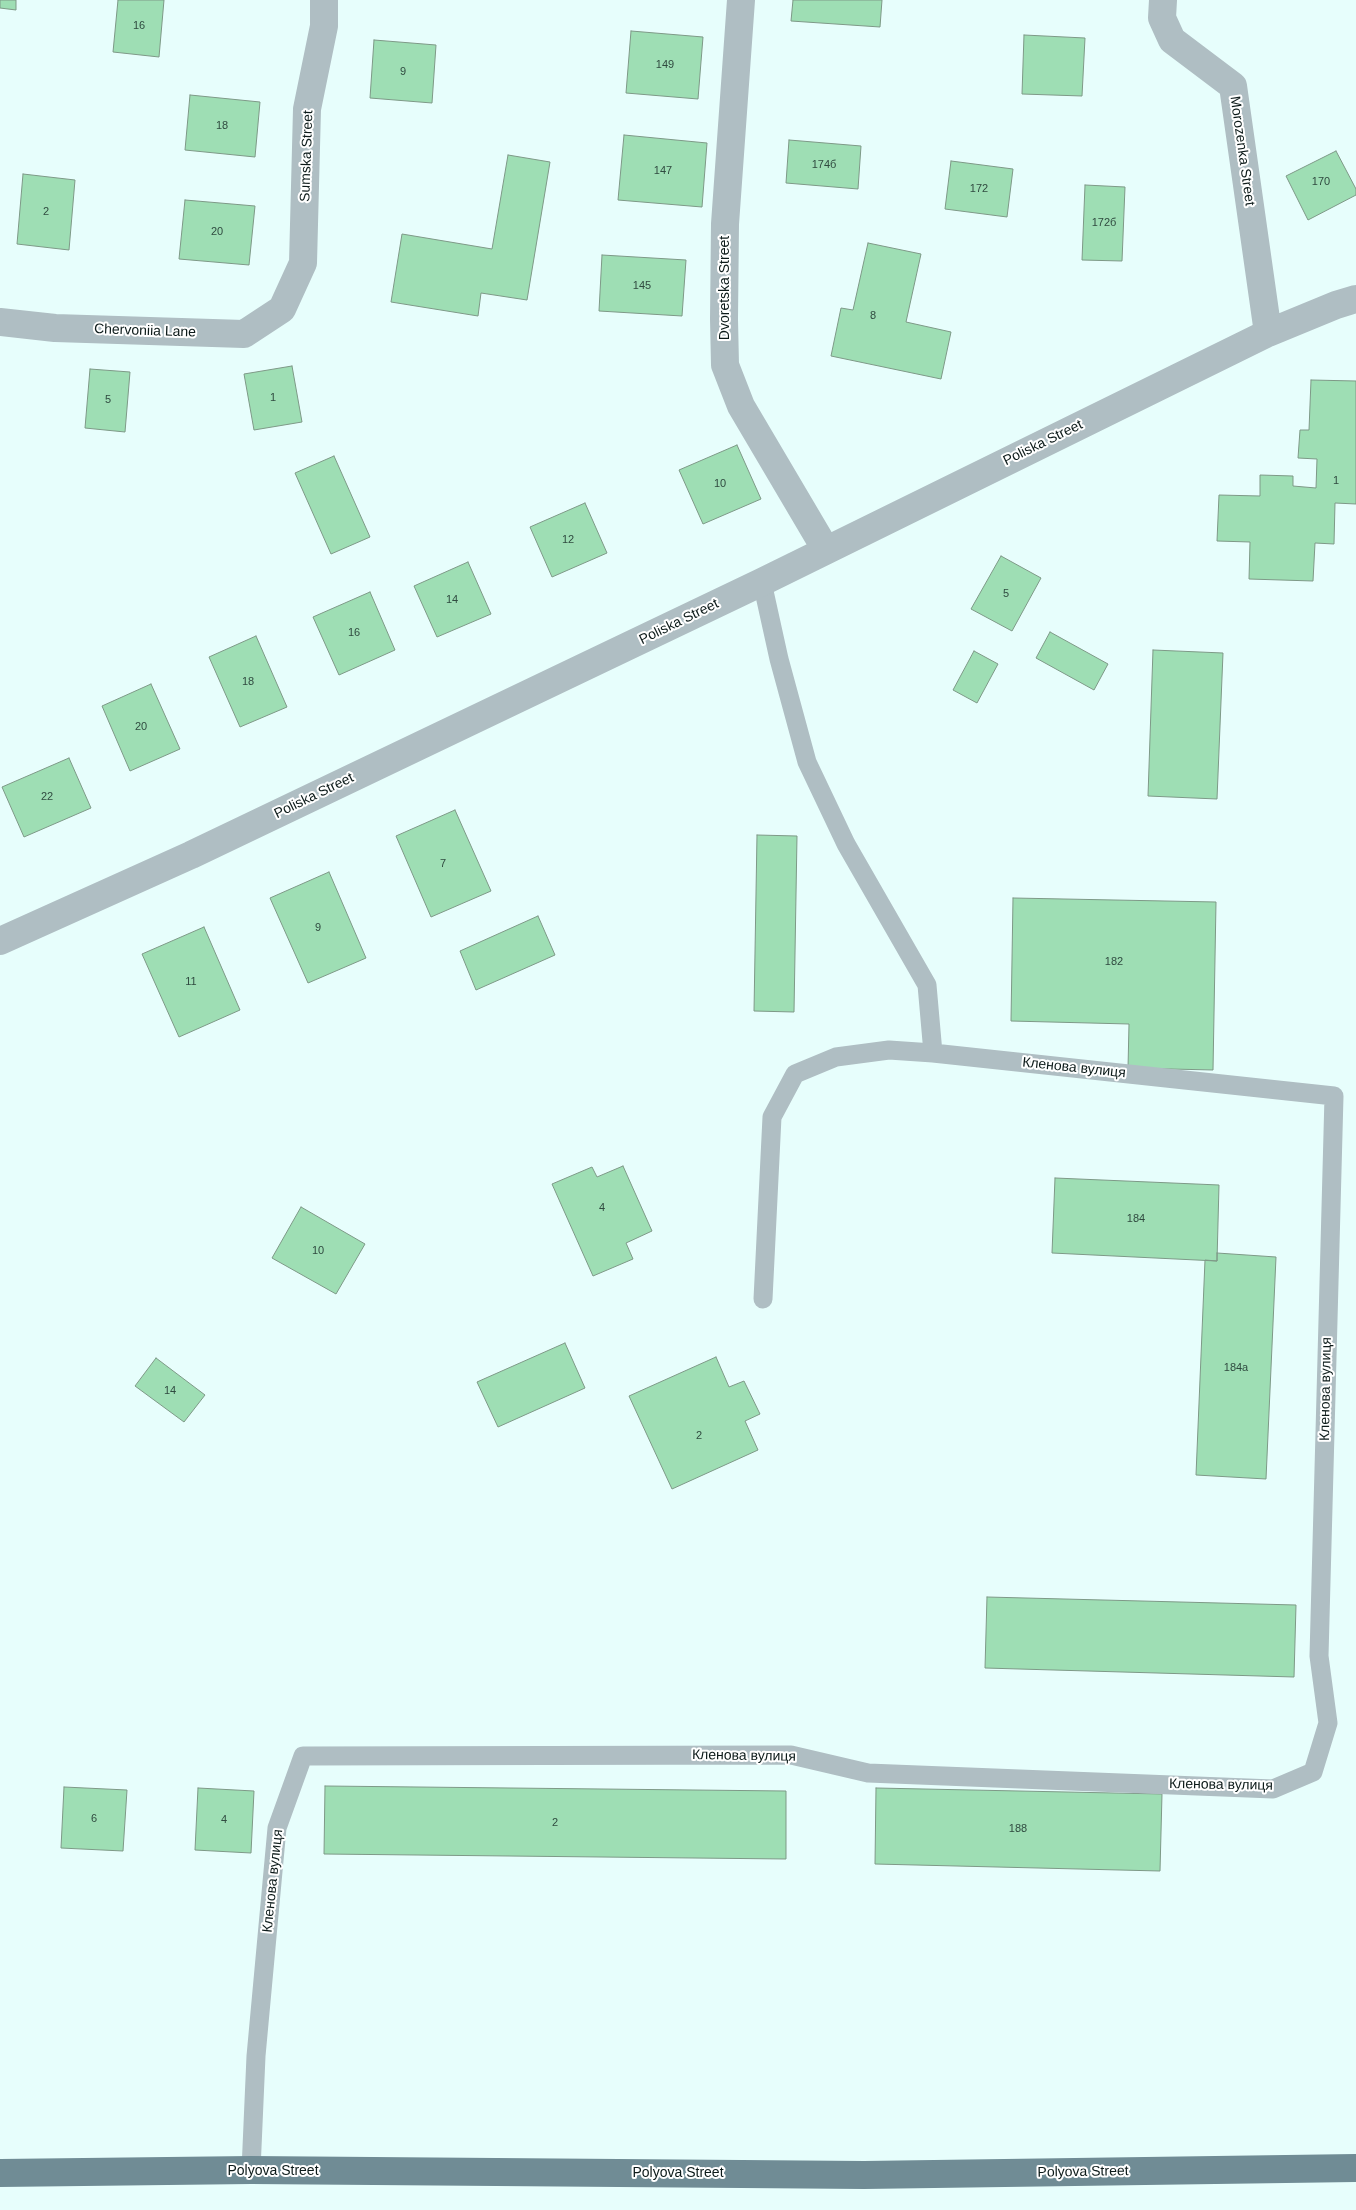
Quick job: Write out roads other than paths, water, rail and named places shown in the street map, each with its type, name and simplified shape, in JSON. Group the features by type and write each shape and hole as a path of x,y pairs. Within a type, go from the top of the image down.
{"main road":[{"name":"Polyova Street","path":"0,2174 251,2170 864,2174 1356,2168"}],"street":[{"name":"Sumska Street","path":"282,309 303,263 307,109 324,26 324,0"},
{"name":"Dvoretska Street","path":"741,0 725,224 725,365 740,406 826,550"},
{"name":"Morozenka Street","path":"1163,0 1162,18 1172,40 1233,86 1268,333"},
{"name":"Poliska Street","path":"0,941 190,855 762,582 1268,333 1336,305 1356,300"},
{"name":"Chervoniia Lane","path":"0,322 55,328 244,334 282,309"}],"lane":[{"path":"762,582 779,659 807,762 846,844 927,985 933,1053"},
{"name":"Кленова вулиця","path":"251,2170 256,2056 277,1828 303,1756 791,1755 868,1773 1273,1788 1313,1772 1328,1723 1319,1656 1334,1096 933,1053 889,1050 836,1056 795,1074 772,1117 763,1299"}]}
